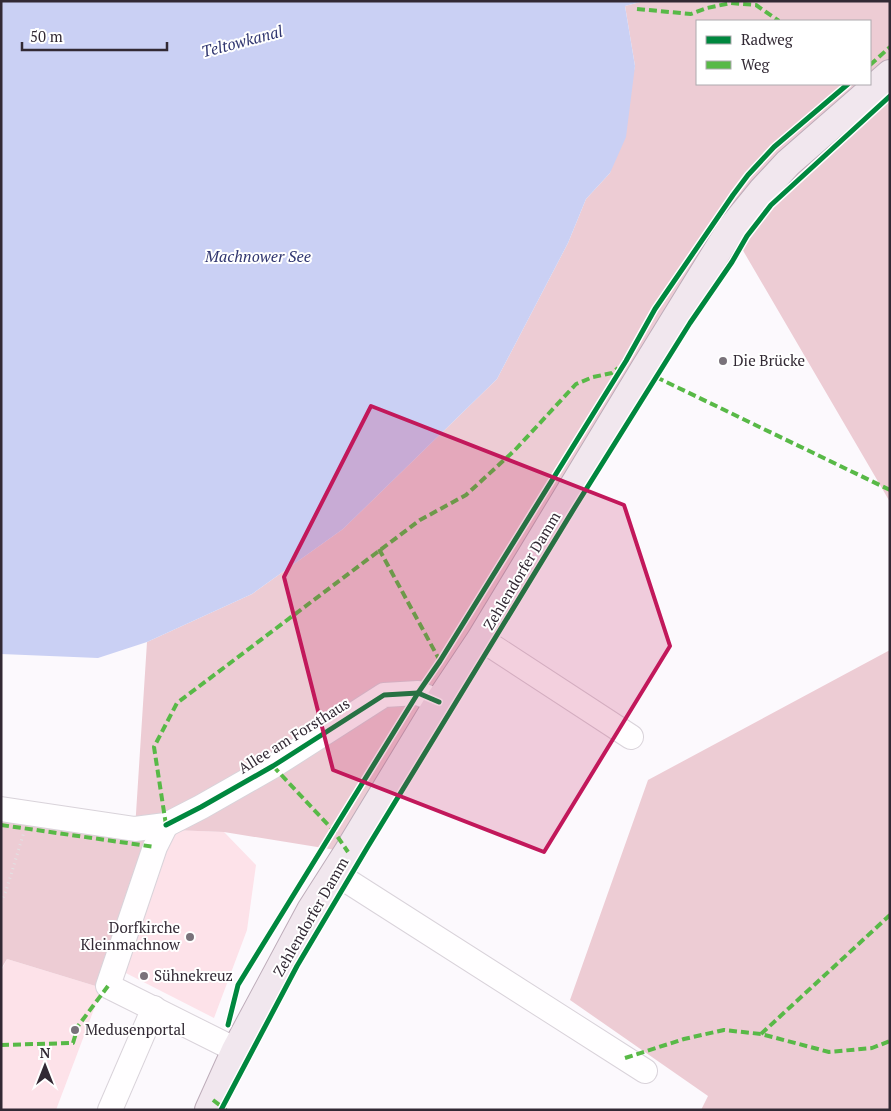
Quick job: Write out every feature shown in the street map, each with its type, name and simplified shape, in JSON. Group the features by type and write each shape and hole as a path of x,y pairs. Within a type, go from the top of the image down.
{"main road":[{"name":"Zehlendorfer Damm","path":"209,1110 236,1050 311,910 731,230 762,191 788,163 890,74"}],"street":[{"path":"480,639 631,737"},
{"name":"Allee am Forsthaus","path":"1,809 135,829 166,825 202,807 273,766 384,695 418,693 439,702"},
{"path":"166,825 155,847 108,986 236,1050"},
{"path":"335,873 644,1071"},
{"path":"110,1110 154,1008"}],"path":[{"path":"1,902 12,873 28,814"}],"highlighted area":[{"path":"371,406 624,505 670,646 544,852 333,770 284,577"}],"shaded area":[{"path":"644,1 890,1 890,502 731,230 348,852 224,832 172,830 102,988 7,959 1,969 1,809 135,829 147,642 252,594 343,529 497,379 568,243 586,199 610,173 635,66 625,6"},
{"path":"890,650 890,1110 701,1110 708,1096 570,1000 648,780"},
{"path":"172,830 224,832 256,865 247,930 214,1018 114,967"},
{"path":"7,959 102,988 56,1110 1,1110 1,971"}],"water":[{"name":"Machnower See","path":"1,1 644,1 625,6 635,66 626,137 610,173 586,199 568,243 497,379 343,529 252,594 147,642 98,658 1,654"}],"marked path":[{"path":"637,9 691,14 707,8 731,3 756,5 778,20"},
{"path":"871,64 890,47"},
{"path":"166,825 154,747 177,703 420,520 466,495 515,450 576,384 593,377 612,373 618,368"},
{"path":"656,377 890,490"},
{"path":"379,549 440,661"},
{"path":"273,766 333,830 348,852"},
{"path":"1,825 155,847"},
{"path":"761,1034 890,915"},
{"path":"1,1045 73,1043 78,1026 108,986"},
{"path":"625,1058 684,1039 724,1030 761,1034 829,1052 872,1048 890,1041"},
{"path":"213,1100 226,1110"}],"cycle path":[{"path":"228,1025 238,985 626,361 655,309 748,175 774,147 847,85"},
{"path":"221,1110 297,966 367,848 575,507 690,323 732,262 747,236 771,205 890,96"},
{"path":"166,825 273,766 384,695 418,693 439,702"}],"place":[{"name":"Die Brücke","path":"723,361"},
{"name":"Dorfkirche Kleinmachnow","path":"190,937"},
{"name":"Sühnekreuz","path":"144,976"},
{"name":"Medusenportal","path":"75,1030"}],"water label":[{"name":"Teltowkanal","path":"242,41"}]}
